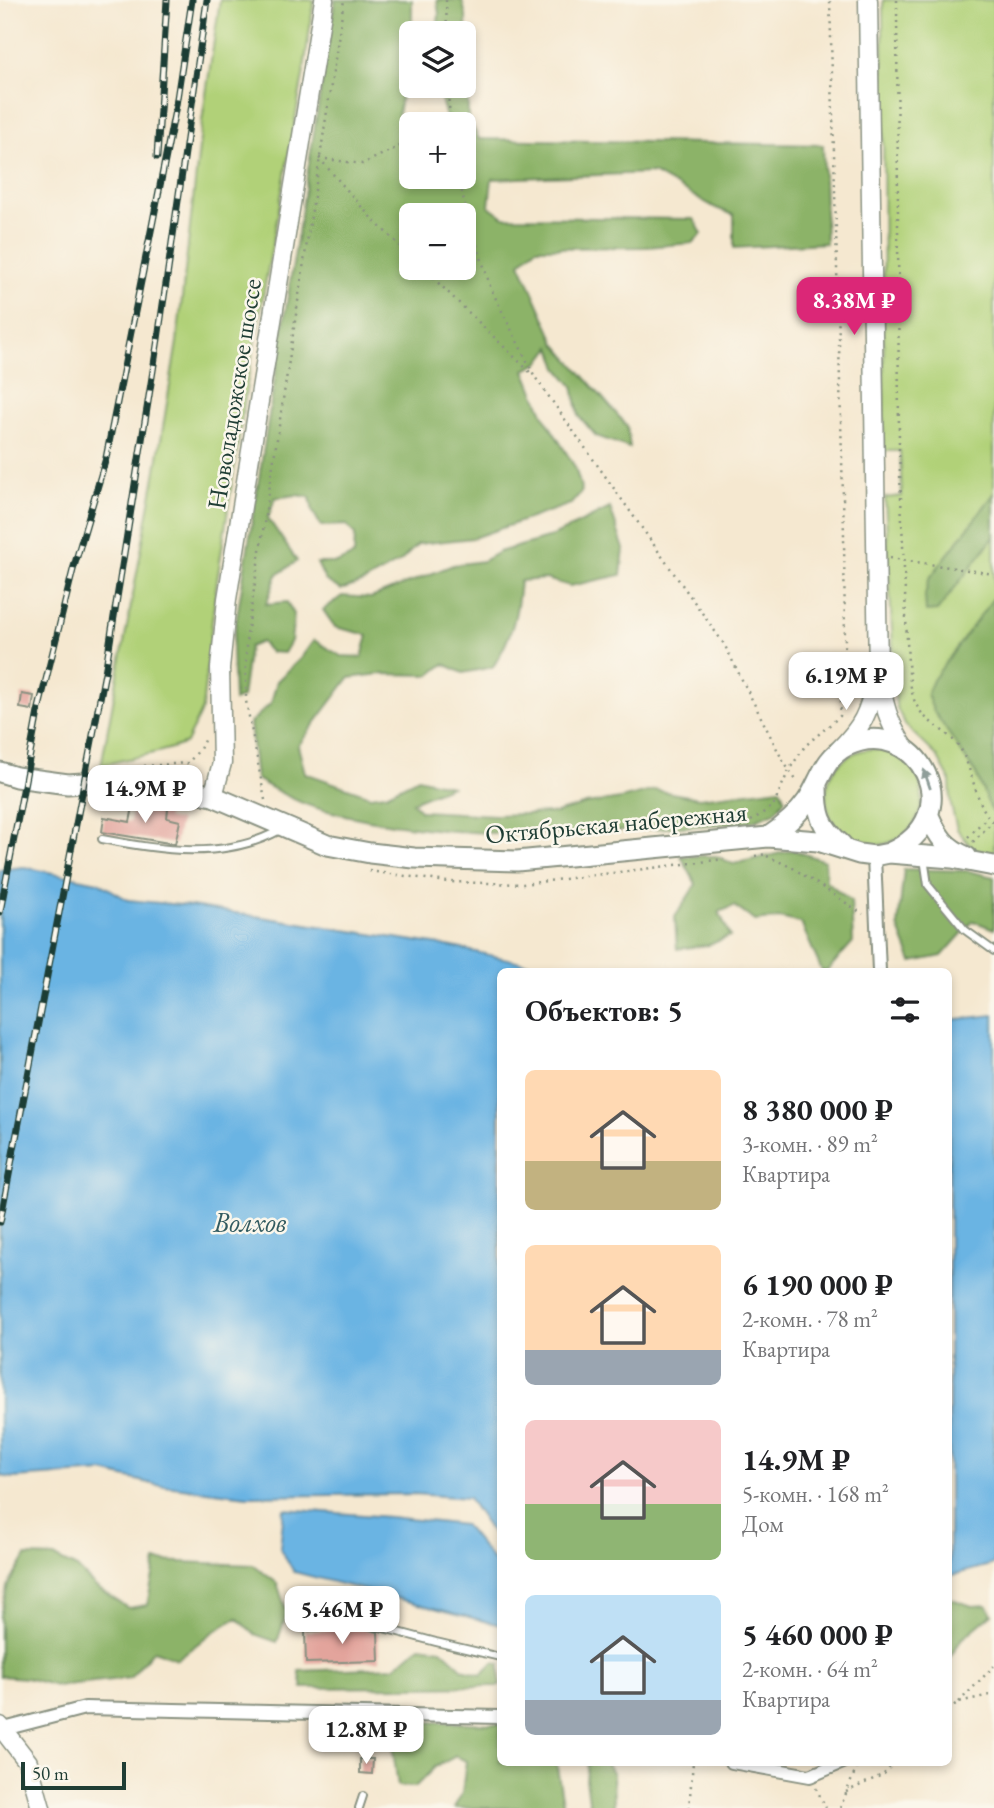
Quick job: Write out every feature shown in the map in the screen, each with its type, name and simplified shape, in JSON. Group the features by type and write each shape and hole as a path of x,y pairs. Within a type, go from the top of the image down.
{"main road":[{"name":"Новоладожское шоссе","path":"213,796 222,763 220,668 227,599 324,0"},
{"path":"868,0 878,674 891,727 905,748 919,761 928,778 932,797 929,816 920,833 906,846 882,854"},
{"path":"768,847 813,792 821,771 830,759 858,731 878,674"},
{"path":"830,759 846,746 865,740 886,740 905,748"},
{"name":"Октябрьская набережная","path":"0,772 68,784 112,781 158,785 213,796 327,845 370,853 517,861 768,847 818,841 859,854 975,855"},
{"path":"813,792 817,810 827,832 845,848"},
{"path":"929,816 938,835 951,849 975,855"},
{"path":"2,1728 28,1762 41,1808"}],"street":[{"path":"879,968 877,923 882,854"},
{"path":"2,1728 85,1708 497,1717"},
{"path":"754,1766 810,1776 834,1766"}],"lane":[{"path":"102,839 182,852 245,845 284,828"},
{"path":"923,856 928,885 965,930 994,951"},
{"path":"301,1606 497,1656"},
{"path":"359,1808 363,1796"}],"path":[{"path":"265,804 246,701 246,642 344,0"},
{"path":"446,0 447,21"},
{"path":"750,822 774,806 789,770 805,746 840,716 845,650 830,0"},
{"path":"897,0 898,436 908,664 911,690 918,708 947,732 960,748 987,817 993,822 975,855"},
{"path":"318,158 362,164 399,147"},
{"path":"318,158 374,221 399,245"},
{"path":"461,189 491,289 536,377 724,644 789,770 813,792"},
{"path":"435,280 536,377"},
{"path":"877,555 994,574"},
{"path":"136,766 188,763 200,750 210,725 222,725"},
{"path":"975,855 987,817"},
{"path":"768,847 793,868 877,923"},
{"path":"952,1706 994,1666"},
{"path":"959,1702 994,1694"},
{"path":"689,1808 694,1766"},
{"path":"840,1808 857,1766"},
{"path":"846,1792 884,1774 891,1766"},
{"path":"810,1776 825,1808"}],"green space":[{"path":"220,0 314,0 303,76 247,384 216,588 202,709 186,743 101,766 177,342 202,121"},
{"path":"335,0 412,0 412,21 399,21 399,189 476,189 476,133 479,139 823,145 826,243 734,248 734,215 653,173 492,179 489,206 504,217 694,219 702,234 692,243 647,247 536,248 520,263 556,344 627,426 630,448 596,436 579,416 573,386 558,368 551,347 539,363 525,370 545,418 575,467 582,491 571,504 473,538 418,544 401,561 364,582 341,590 325,580 317,563 337,563 354,555 355,535 347,525 321,526 313,512 310,497 296,495 275,498 268,518 297,561 277,575 266,604 287,602 294,614 291,641 284,653 270,652 261,642 249,647 242,697 234,701 232,648"},
{"path":"437,0 462,0 466,21 438,21"},
{"path":"883,0 994,0 994,854 973,849 957,829 951,805 950,780 937,756 905,725 896,706 885,498 902,496 900,451 884,451"},
{"path":"440,98 468,98 468,112 445,112"},
{"path":"994,494 994,537 937,611 926,612 925,595 929,579"},
{"path":"610,508 624,549 621,575 570,586 546,579 520,581 512,626 493,667 463,673 444,664 430,675 380,674 349,678 298,746 305,773 370,796 386,794 418,778 451,786 412,802 421,811 495,815 556,813 655,790 699,798 780,788 785,799 775,812 750,822 696,826 536,834 483,833 377,822 315,808 256,779 250,723 271,703 277,681 300,659 314,640 341,656 362,657 368,635 335,627 323,610 342,596 371,598 453,565 483,561 499,552 551,537"},
{"path":"994,597 994,813 976,774 933,710 927,694 933,680"},
{"path":"874,749 892,753 908,763 918,779 922,797 918,815 908,831 892,841 874,845 856,841 840,831 830,815 826,797 830,779 840,763 856,753"},
{"path":"793,850 825,861 826,881 851,901 853,942 830,968 821,968 801,923 780,918 755,921 734,906 719,912 730,936 709,945 677,949 675,917 696,884 681,856 716,856 733,864"},
{"path":"904,869 968,871 994,877 994,929 973,921 942,956 912,962 898,926"},
{"path":"26,1556 54,1557 77,1568 96,1587 128,1608 147,1605 156,1561 253,1565 277,1583 287,1613 277,1642 254,1634 237,1618 177,1659 154,1650 130,1678 56,1686 26,1678 0,1676 0,1616 7,1588"},
{"path":"952,1599 972,1606 987,1605 992,1614 961,1640 952,1654"},
{"path":"420,1646 441,1649 463,1669 482,1675 493,1662 497,1663 497,1686 303,1688 299,1671 394,1667"},
{"path":"369,1718 402,1727 431,1722 497,1724 497,1766 557,1766 564,1808 454,1808 462,1793 466,1761 456,1756 435,1767 415,1787 398,1786 392,1743 378,1730 340,1737 325,1729 333,1719"},
{"path":"588,1766 608,1766 613,1774 614,1808 590,1808 586,1779"}],"water":[{"name":"Волхов","path":"23,867 98,882 128,900 191,906 453,947 548,968 497,968 497,1541 468,1498 414,1494 247,1496 157,1485 103,1472 14,1478 0,1476 0,870"},
{"path":"994,1015 994,1564 952,1575 952,1020"},
{"path":"284,1509 464,1525 497,1565 497,1624 294,1572 280,1548"}],"building":[{"path":"22,694 34,696 32,710 20,708"},
{"path":"134,802 168,809 167,818 180,821 175,844 102,832 104,817 130,822"},
{"path":"366,1629 378,1632 379,1661 306,1663 305,1631"},
{"path":"360,1759 373,1759 372,1774 360,1773"}],"railway":[{"path":"157,157 167,0"},
{"path":"0,912 38,712 73,570 106,458 176,105 192,0"},
{"path":"0,1222 106,667 158,339 207,0"}]}
